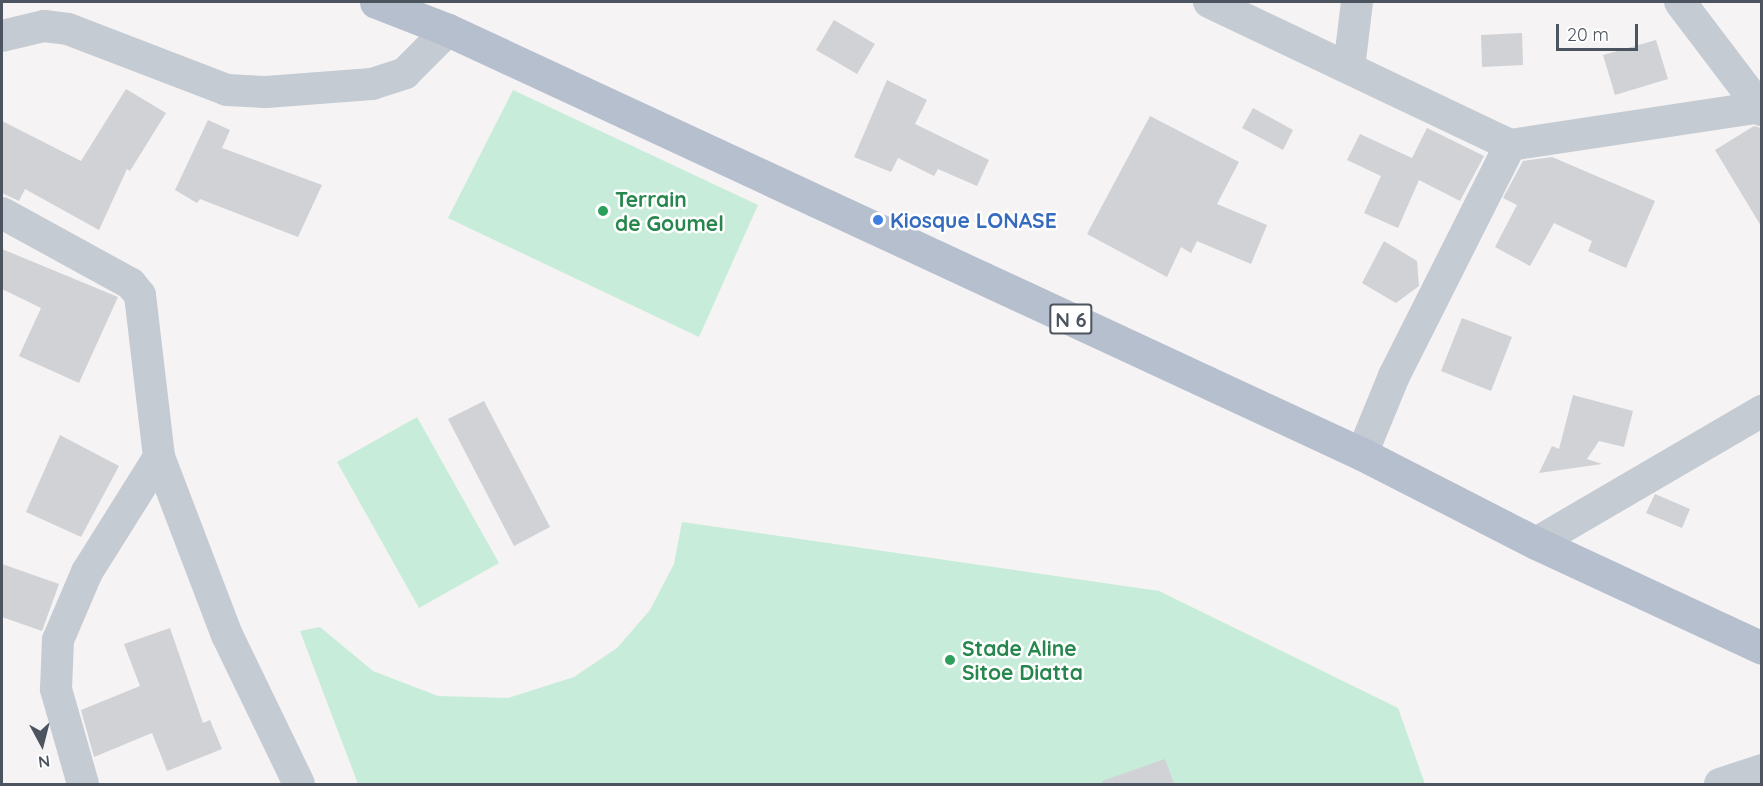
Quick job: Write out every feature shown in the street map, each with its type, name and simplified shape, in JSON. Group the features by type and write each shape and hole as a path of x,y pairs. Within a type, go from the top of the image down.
{"main road":[{"name":"N 6","path":"376,2 448,30 1362,454 1536,543 1761,648"}],"street":[{"path":"1209,2 1510,145 1761,108 1680,2"},
{"path":"1349,68 1358,2"},
{"path":"2,36 44,26 68,29 227,90 266,92 372,84 405,73 448,30"},
{"path":"1362,454 1394,376 1510,145"},
{"path":"2,213 131,284 140,295 159,457 227,635 299,784"},
{"path":"1536,543 1761,411"},
{"path":"84,784 57,689 58,640 87,572 159,457"},
{"path":"1720,784 1761,770"}],"green space":[{"name":"Terrain de Goumel","path":"513,90 758,205 699,337 448,218"},
{"path":"417,417 499,563 419,608 337,462"},
{"name":"Stade Aline Sitoe Diatta","path":"682,522 1159,591 1398,708 1425,784 358,784 300,631 320,627 373,671 438,696 508,698 574,677 617,648 650,610 674,564"}],"building":[{"path":"834,20 875,44 857,74 816,50"},
{"path":"1522,33 1523,65 1482,67 1481,35"},
{"path":"1656,40 1668,79 1615,95 1603,55"},
{"path":"887,80 927,100 915,124 989,160 977,186 938,169 934,176 898,158 891,172 854,157"},
{"path":"126,89 166,113 130,171 127,169 99,230 25,189 19,201 2,193 2,121 81,161"},
{"path":"1253,108 1293,130 1283,150 1242,128"},
{"path":"1150,116 1239,162 1217,204 1267,225 1251,264 1197,241 1191,253 1181,247 1167,277 1087,234"},
{"path":"208,120 230,130 222,148 322,185 298,237 200,199 197,203 175,190"},
{"path":"1754,126 1761,128 1761,226 1715,150"},
{"path":"1427,128 1484,156 1460,201 1419,180 1398,228 1364,213 1381,176 1347,160 1360,134 1412,158"},
{"path":"1552,157 1655,201 1626,268 1588,251 1592,241 1554,223 1530,266 1495,247 1517,205 1503,198 1523,161"},
{"path":"1384,241 1417,261 1419,286 1396,303 1362,283"},
{"path":"2,249 118,297 79,383 19,356 41,308 2,289"},
{"path":"1462,318 1512,337 1491,391 1441,371"},
{"path":"1573,395 1633,411 1624,447 1599,441 1587,459 1602,464 1539,473 1552,446 1559,449"},
{"path":"484,401 550,527 514,546 448,419"},
{"path":"60,435 119,466 81,537 26,512"},
{"path":"1655,494 1690,509 1682,528 1646,513"},
{"path":"2,564 59,584 42,631 2,617"},
{"path":"170,628 203,723 210,720 222,749 167,771 152,733 94,757 81,710 140,686 124,644"},
{"path":"1165,759 1174,784 1103,784 1102,781"}],"place":[{"name":"Terrain de Goumel","path":"603,211"},
{"name":"Kiosque LONASE","path":"878,220"},
{"name":"Stade Aline Sitoe Diatta","path":"950,660"}]}
